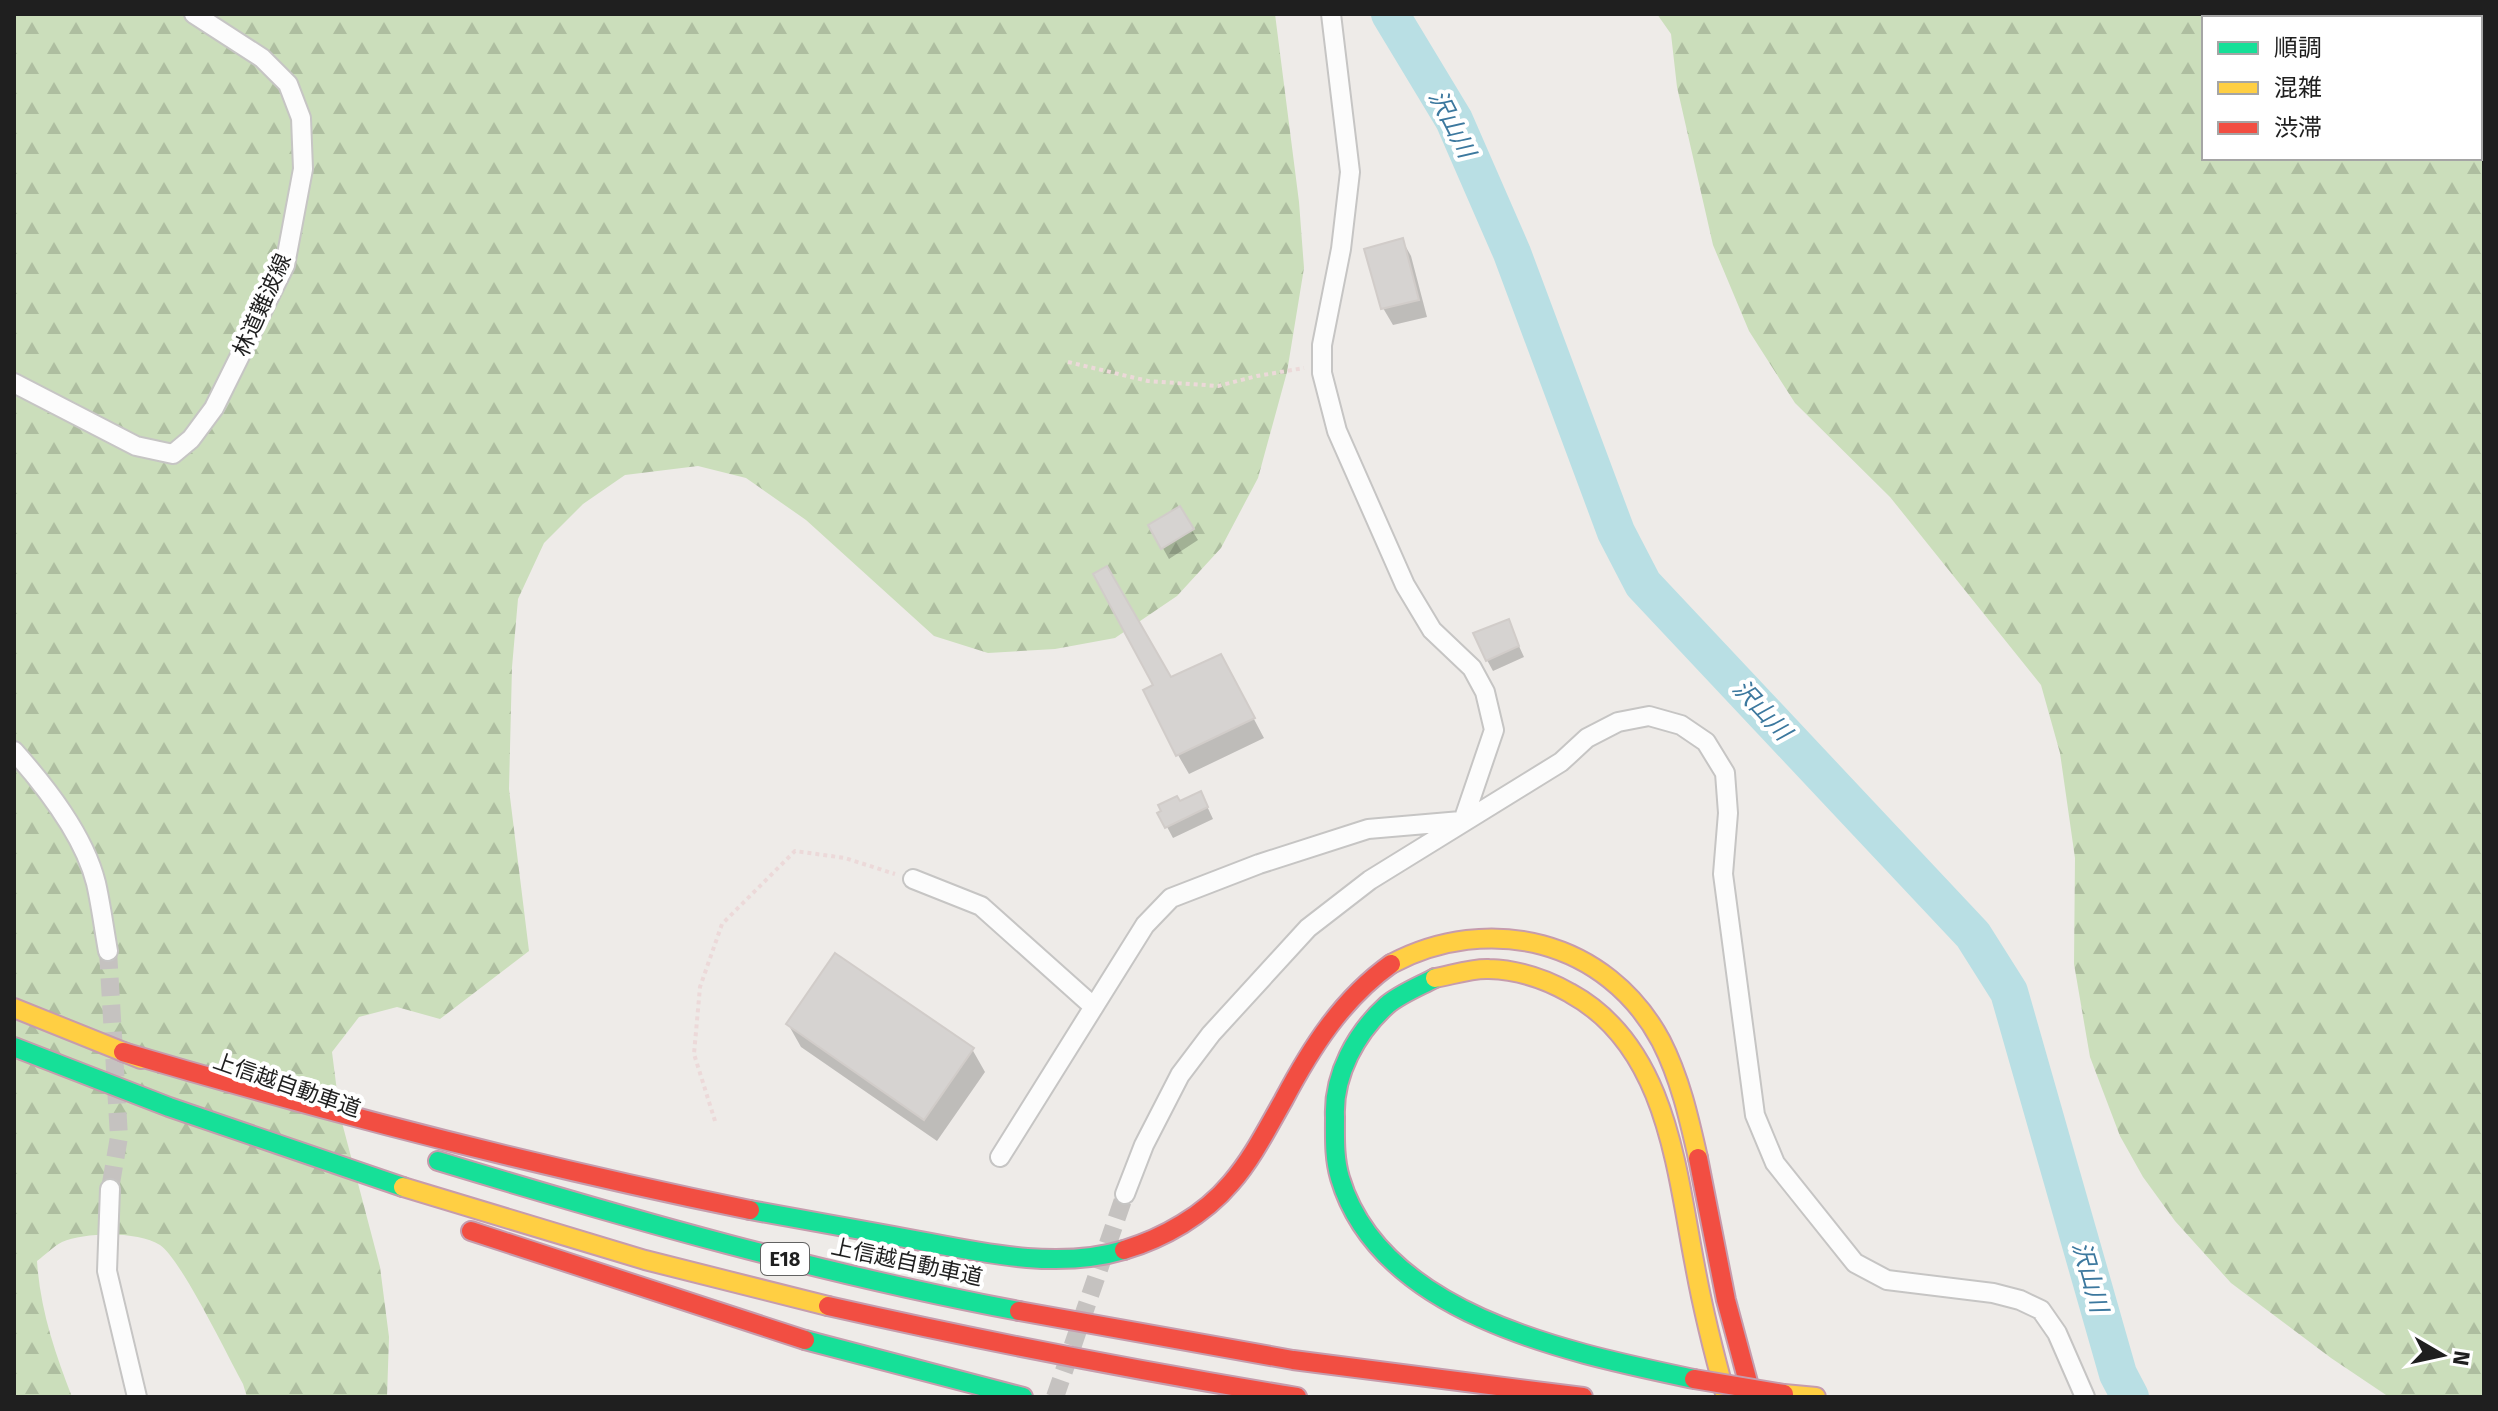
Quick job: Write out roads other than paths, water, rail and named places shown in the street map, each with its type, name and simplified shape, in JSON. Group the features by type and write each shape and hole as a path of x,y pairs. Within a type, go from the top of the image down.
{"highway":[{"path":"123,1052 367,1123 628,1185 786,1217 1030,1257 1079,1257 1118,1252 1153,1238 1187,1220 1218,1197 1246,1164 1293,1080 1335,1016 1378,973 1397,960 1429,946 1464,938 1501,937 1536,941 1568,952 1598,969 1623,990 1648,1021 1668,1054 1695,1142 1724,1291 1752,1397"},
{"path":"1726,1397 1700,1294 1671,1145 1657,1099 1636,1056 1613,1023 1590,1002 1564,985 1534,973 1501,967 1468,968 1434,977 1401,994 1375,1016 1354,1042 1340,1073 1333,1110 1333,1146 1340,1181 1354,1215 1375,1244 1401,1269 1476,1313 1579,1351 1694,1379 1784,1394 1816,1397"},
{"name":"上信越自動車道","path":"14,1008 123,1052 381,1143"},
{"name":"E18","path":"14,1047 346,1170 614,1251 736,1284 1023,1348 1297,1397"},
{"path":"79,1073 167,1116 404,1207"},
{"name":"上信越自動車道","path":"424,1157 606,1212 745,1249 1033,1313 1169,1340 1310,1362 1583,1397"},
{"path":"461,1227 760,1327 844,1352 1023,1397"}],"street":[{"name":"林道難波線","path":"15,384 136,446 173,454 191,439 214,408 285,265 303,169 301,118 288,84 262,58 194,14"},
{"path":"1331,14 1350,172 1341,249 1322,345 1322,373 1337,431 1405,585 1432,630 1472,668 1485,692 1494,730 1463,821"},
{"path":"1125,1194 1161,1108 1180,1075 1211,1034 1308,928 1370,880 1561,762 1587,738 1618,722 1649,716 1681,725 1706,742 1725,773 1728,813 1723,874 1755,1115 1775,1163 1855,1263 1887,1280 1993,1293 2041,1310 2057,1333 2085,1397"},
{"path":"14,751 49,790 73,830 95,880 108,951"},
{"path":"1000,1157 1145,925 1171,898 1259,864 1368,829 1463,821"},
{"path":"913,879 981,906 1094,1007"},
{"path":"110,1189 107,1271 137,1397"}],"waterway":[{"name":"沢山川","path":"1390,14 1454,120 1512,253 1616,532 1643,584 1973,935 2009,992 2118,1374 2130,1397"}],"tunnel":[{"path":"108,951 119,1137 110,1189"},
{"path":"1055,1397 1125,1194"}]}
